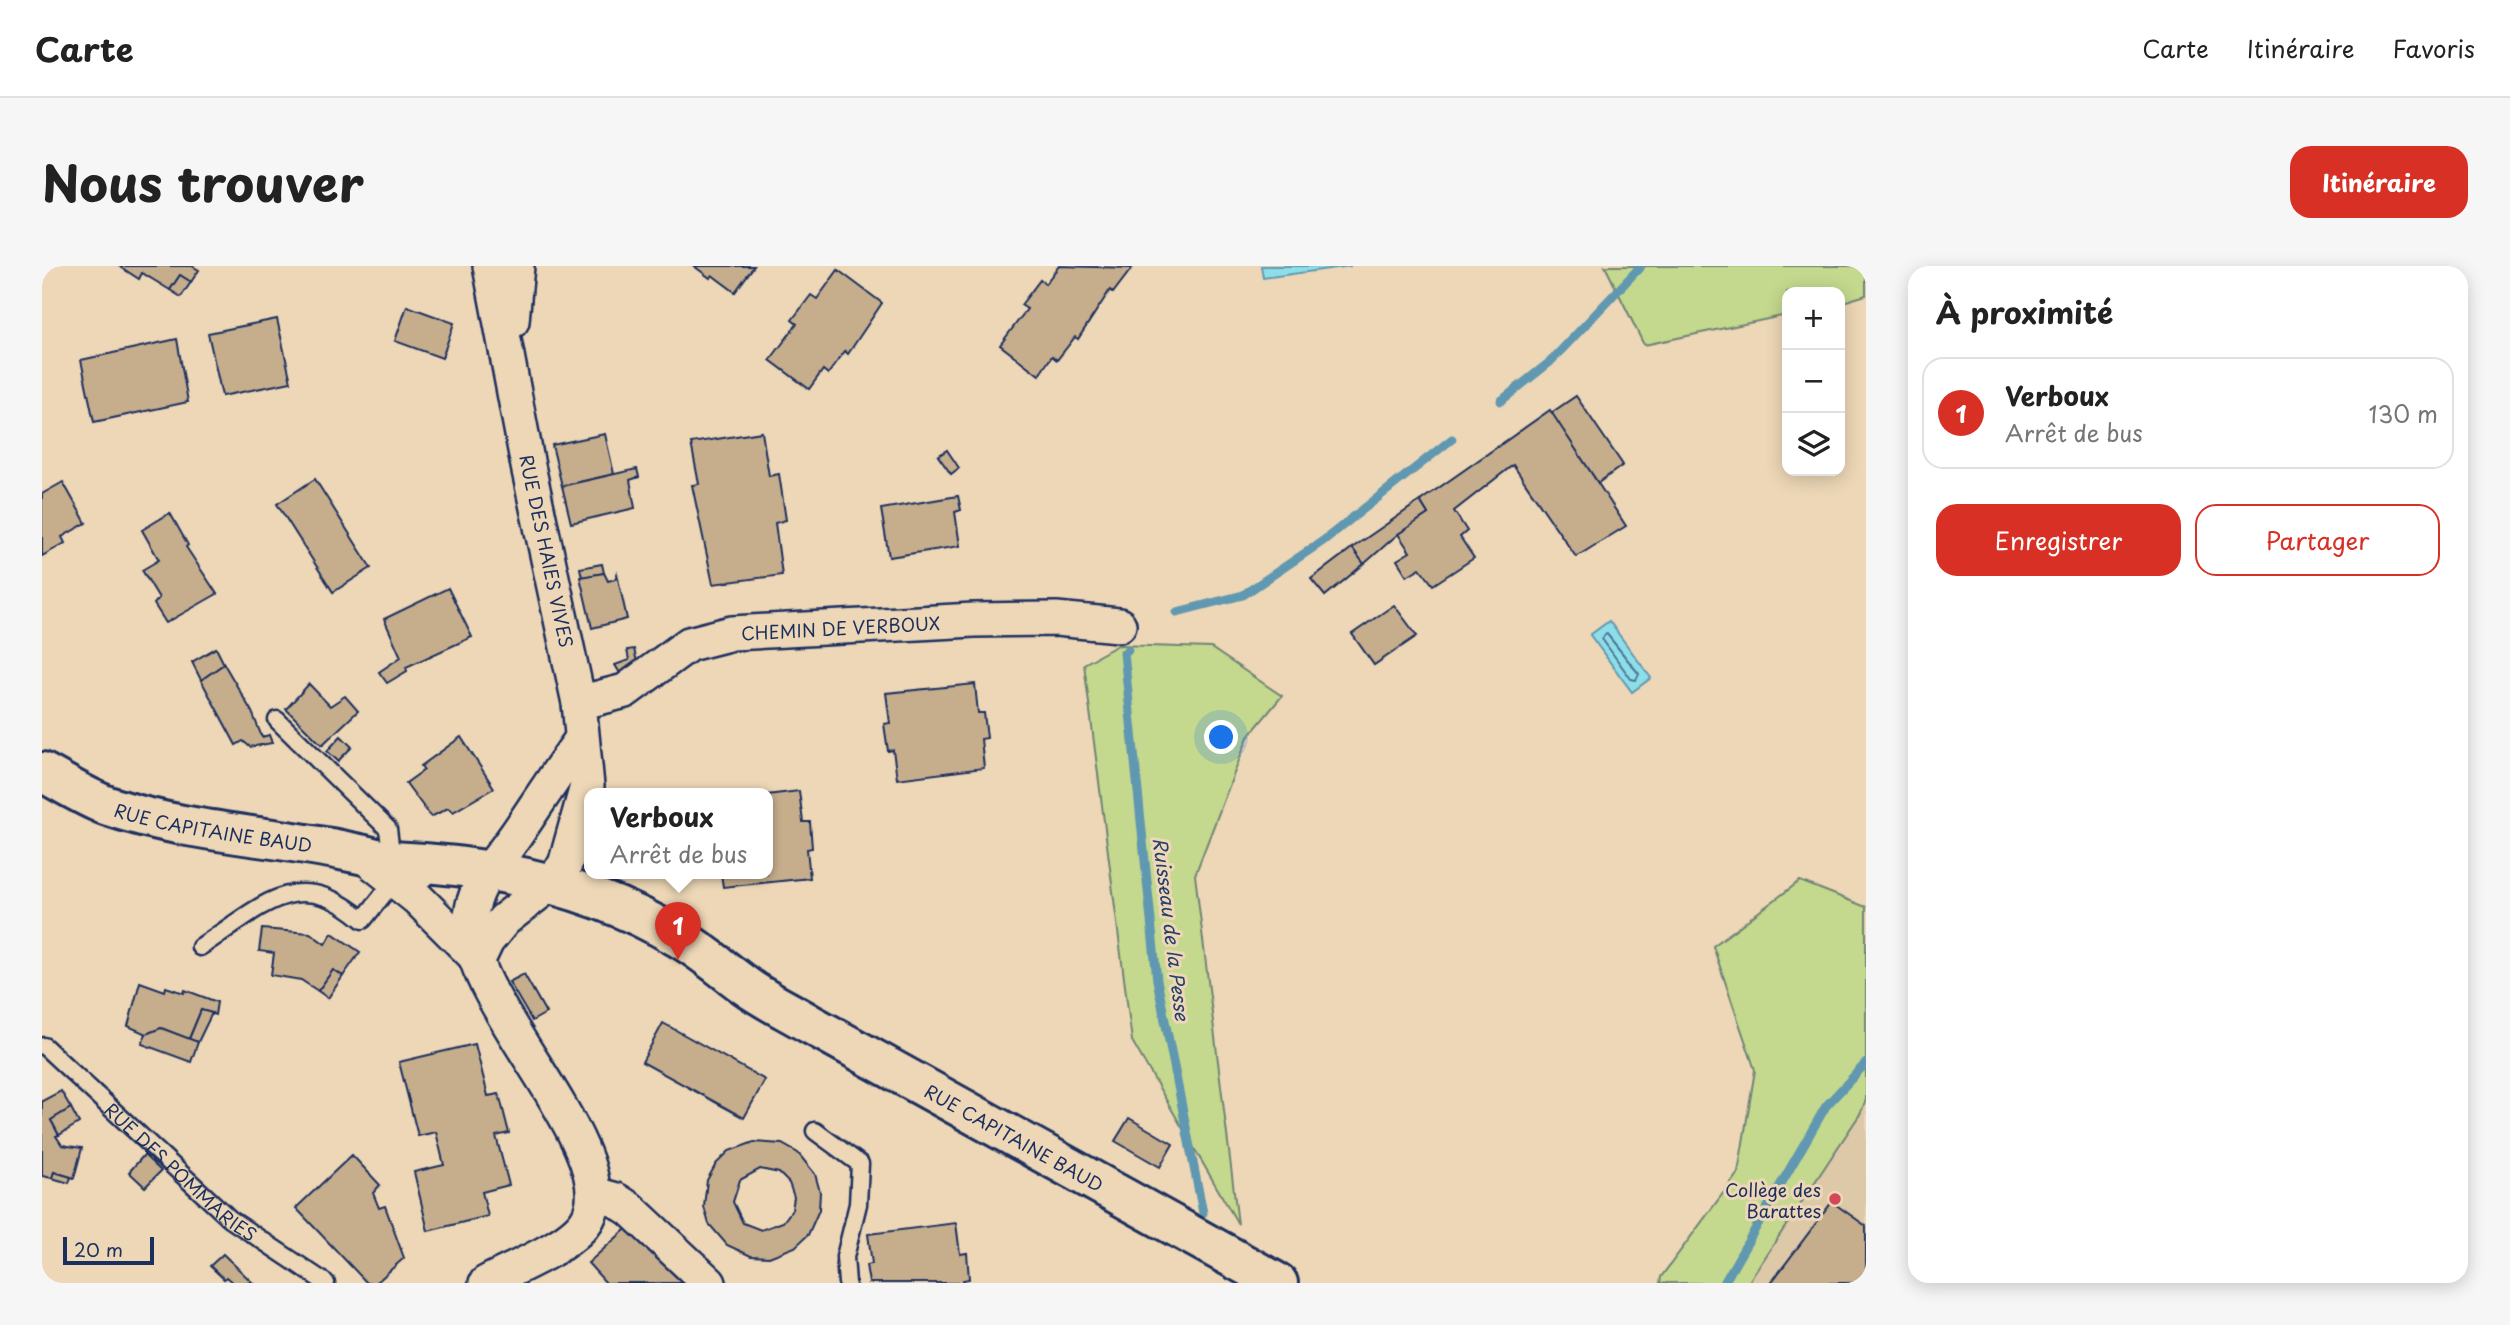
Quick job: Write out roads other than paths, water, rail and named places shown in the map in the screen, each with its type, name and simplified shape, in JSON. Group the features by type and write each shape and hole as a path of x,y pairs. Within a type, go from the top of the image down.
{"main road":[{"name":"RUE CAPITAINE BAUD","path":"42,772 107,806 194,828 383,866 449,863 482,879 610,902 682,939 753,991 1278,1283"}],"street":[{"name":"RUE DES HAIES VIVES","path":"490,266 528,466 579,702 586,788"},
{"name":"RUE DES HAIES VIVES","path":"509,362 517,266"},
{"name":"CHEMIN DE VERBOUX","path":"579,702 625,691 689,644 732,633 974,620 1056,619 1119,625"},
{"path":"486,1283 570,1238 588,1218 594,1194 579,1141 506,1015 478,960 470,926 482,879 581,740"},
{"name":"RUE DES HAIES VIVES","path":"541,891 565,865 584,797"},
{"path":"383,866 478,960"},
{"path":"478,960 487,941 504,920 541,891"},
{"path":"594,1194 616,1200 630,1209 709,1283"}],"lane":[{"path":"200,947 275,900 296,891 312,891 345,905 363,920 383,866 388,829 277,720"},
{"name":"RUE DES POMMARIES","path":"44,1046 230,1219 326,1283"},
{"path":"815,1131 860,1164 859,1204 845,1257 847,1283"}],"water":[{"path":"1261,266 1351,266 1263,278"},
{"path":"1609,621 1651,678 1632,692 1590,635"}],"waterway":[{"name":"Ruisseau de la Pesse","path":"1501,401 1550,362 1641,266"},
{"name":"Ruisseau de la Pesse","path":"1177,612 1243,595 1323,541 1452,439"},
{"name":"Ruisseau de la Pesse","path":"1128,650 1124,653 1157,980 1203,1213"},
{"path":"1724,1283 1826,1106 1866,1063"}],"place":[{"name":"Verboux","path":"678,960"},
{"name":"Collège des Barattes","path":"1835,1199"}]}
